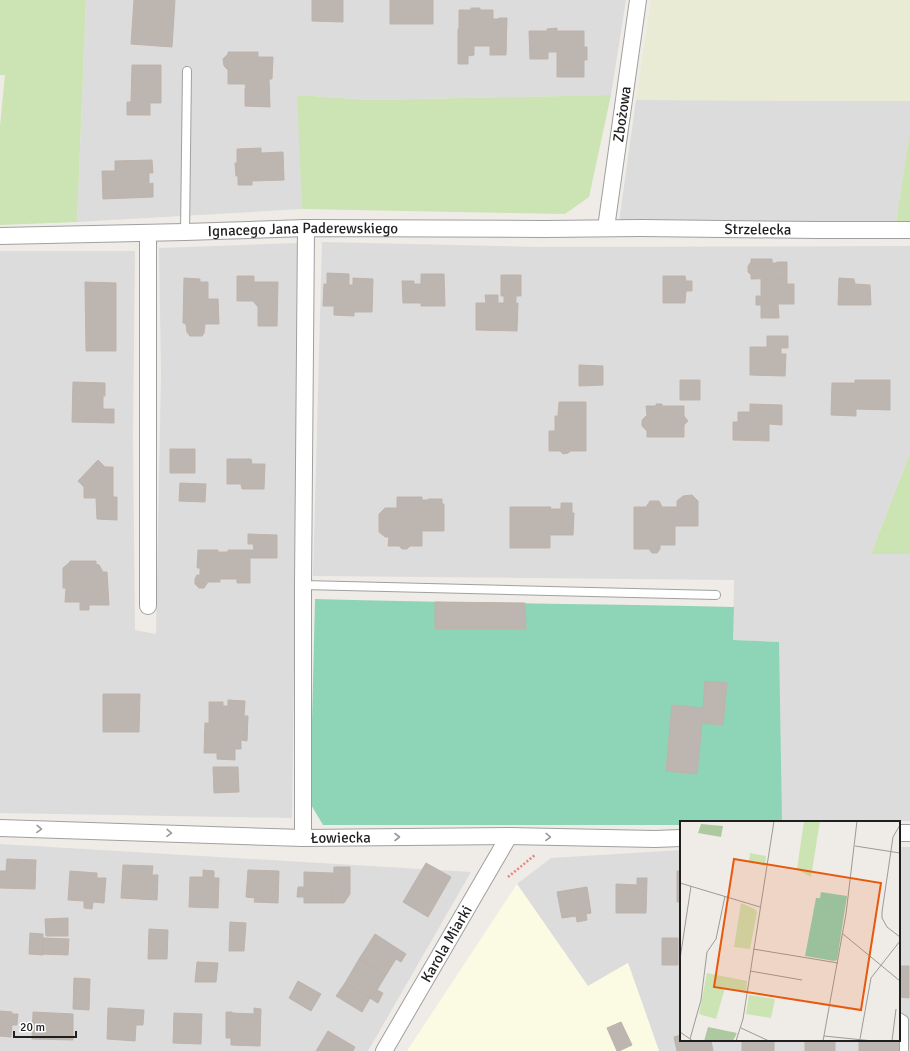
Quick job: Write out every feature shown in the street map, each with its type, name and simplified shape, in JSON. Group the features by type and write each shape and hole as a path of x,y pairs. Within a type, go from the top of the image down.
{"street":[{"name":"Zbożowa","path":"606,228 638,0"},
{"name":"Ignacego Jana Paderewskiego","path":"0,236 306,228 606,228"},
{"path":"303,838 303,585 306,228"},
{"name":"Strzelecka","path":"606,228 910,230"},
{"path":"148,233 148,606"},
{"name":"Łowiecka","path":"0,828 303,838 509,836 654,839 680,838"},
{"name":"Karola Miarki","path":"384,1051 509,836"}],"lane":[{"path":"185,232 187,71"},
{"path":"303,585 716,595"},
{"path":"900,1018 904,1020 904,1051"}],"path":[{"path":"506,878 540,851"}],"shaded area":[{"path":"86,0 626,0 611,95 371,100 298,95 302,209 77,222"},
{"path":"651,0 910,0 910,101 636,100"},
{"path":"636,100 910,101 910,131 896,221 619,222"},
{"path":"322,242 538,247 910,246 910,453 871,554 910,554 910,821 777,821 778,642 733,640 734,580 313,576"},
{"path":"299,243 292,818 0,813 0,251 135,251 133,435 135,630 156,634 161,374 159,248"},
{"path":"0,844 471,872 368,1051 0,1051"},
{"path":"900,847 910,847 910,1051 659,1051 628,963 588,986 517,884 551,858 680,850 680,1041 900,1041"},
{"path":"517,884 588,986 628,963 659,1051 407,1051"}],"green space":[{"path":"0,0 86,0 77,222 0,225 0,126 5,75 0,75"},
{"path":"297,95 371,100 611,95 589,197 565,214 302,209"},
{"path":"910,131 910,221 896,221"},
{"path":"910,453 910,554 871,554"},
{"path":"315,599 734,607 733,640 779,642 782,821 680,821 680,825 323,825 310,803"}],"building":[{"path":"134,0 175,0 172,47 131,44"},
{"path":"312,0 343,0 343,22 312,21"},
{"path":"390,0 433,0 433,24 390,24"},
{"path":"471,8 493,10 493,19 507,18 506,55 490,55 490,46 474,46 474,55 468,56 468,64 458,64 459,10 471,10"},
{"path":"557,28 557,31 584,31 584,47 587,47 587,60 584,60 584,77 557,77 557,52 548,52 548,59 530,59 529,31 547,31 547,29"},
{"path":"228,52 258,52 258,57 273,57 272,79 269,79 270,107 245,106 245,84 228,84 228,70 224,66 223,59"},
{"path":"132,65 161,65 161,103 150,103 150,115 127,115 127,102 131,102"},
{"path":"261,148 261,153 283,152 284,180 252,181 252,185 238,185 238,176 236,176 235,163 237,163 237,149"},
{"path":"152,160 153,173 149,173 149,184 153,183 153,197 103,199 102,171 115,171 115,161"},
{"path":"751,259 772,259 772,263 787,262 787,278 751,279 751,275 748,272 748,266"},
{"path":"327,273 349,274 349,285 353,285 353,278 373,279 372,312 354,312 354,316 334,315 334,306 323,306 324,284 327,284"},
{"path":"421,274 444,274 445,306 421,306 421,303 403,303 402,281 414,281 414,284 421,284"},
{"path":"501,275 521,275 521,296 516,296 516,304 518,303 517,331 476,330 476,303 486,303 485,295 498,295 498,303 504,303 504,296 501,296"},
{"path":"237,276 254,276 254,282 278,282 277,326 258,326 258,307 253,301 237,301"},
{"path":"663,276 685,276 686,281 692,281 692,291 686,291 685,303 663,303"},
{"path":"184,278 200,279 200,282 208,282 208,299 218,299 219,324 205,324 204,333 202,336 190,336 187,332 186,324 183,323"},
{"path":"761,278 787,278 787,284 794,284 794,304 778,304 779,318 761,318 761,305 756,305 756,296 761,296"},
{"path":"839,278 854,279 855,284 870,285 871,305 838,305"},
{"path":"85,282 116,283 116,351 86,351"},
{"path":"767,336 788,336 788,348 781,348 781,354 786,354 785,376 750,375 750,347 767,347"},
{"path":"579,365 603,366 603,385 579,386"},
{"path":"680,380 700,380 700,400 680,400"},
{"path":"855,380 890,380 890,410 856,409 856,416 831,415 832,383 855,383"},
{"path":"73,382 105,383 103,409 114,409 114,423 72,422"},
{"path":"559,402 586,402 586,451 571,451 563,454 560,451 549,451 549,431 555,431 555,416 558,416"},
{"path":"656,404 662,404 662,406 684,406 684,416 688,421 684,425 684,437 647,437 647,431 642,426 642,420 647,415 646,406 656,406"},
{"path":"750,404 782,405 782,425 769,424 769,441 733,440 733,422 738,422 738,412 750,412"},
{"path":"170,449 195,449 195,473 170,473"},
{"path":"227,459 251,459 252,464 265,464 264,489 242,489 241,484 227,484"},
{"path":"98,460 105,467 113,467 113,497 117,497 117,520 97,519 96,498 84,498 84,487 78,481"},
{"path":"180,483 206,484 205,502 179,501"},
{"path":"692,495 698,501 698,526 675,526 675,545 660,545 660,549 657,553 652,553 649,549 634,549 634,507 646,507 650,501 659,501 662,507 677,507 677,501 683,496"},
{"path":"397,497 422,497 422,500 442,499 442,504 444,504 444,531 422,531 422,546 410,546 407,549 402,549 399,546 388,546 389,537 385,537 379,532 379,514 385,508 397,508"},
{"path":"561,503 572,503 572,513 574,513 573,535 550,535 550,548 510,548 510,507 551,507 550,509 561,509"},
{"path":"248,534 277,535 277,558 250,558 250,583 237,583 237,579 220,579 220,582 208,582 204,588 199,588 195,584 197,575 200,575 200,568 197,568 198,550 218,550 218,552 228,552 228,550 254,550 253,544 248,544"},
{"path":"70,561 96,561 96,564 99,565 103,572 107,572 109,605 89,605 89,610 80,610 80,602 65,602 66,588 63,588 63,568"},
{"path":"435,602 525,603 526,629 435,629"},
{"path":"705,681 727,683 723,725 702,723 697,774 666,771 672,705 703,708"},
{"path":"103,694 140,694 139,732 103,732"},
{"path":"228,700 245,701 244,716 248,716 247,741 241,740 241,749 235,749 235,760 217,759 217,753 204,753 205,723 209,723 209,702 223,702 223,706 228,706"},
{"path":"213,767 238,767 239,792 214,793"},
{"path":"7,859 36,860 35,889 0,888 0,871 6,871"},
{"path":"426,863 451,877 428,917 403,902"},
{"path":"123,865 153,866 152,875 158,875 157,900 121,898"},
{"path":"334,867 350,867 350,894 344,903 333,903"},
{"path":"203,870 214,871 214,878 219,878 218,908 189,907 190,877 203,877"},
{"path":"248,870 279,871 278,903 254,902 255,898 246,897"},
{"path":"70,871 97,873 97,878 106,878 104,903 93,902 92,909 84,908 84,901 68,900"},
{"path":"677,871 680,871 680,902 677,902"},
{"path":"304,872 333,873 333,903 304,903 304,897 297,897 298,887 304,887"},
{"path":"637,878 647,878 646,913 616,913 616,884 637,885"},
{"path":"587,887 591,913 586,914 587,920 577,922 576,916 562,918 557,892"},
{"path":"68,918 68,936 46,936 45,919"},
{"path":"230,922 246,923 244,951 229,951"},
{"path":"149,929 168,930 167,959 148,959"},
{"path":"30,933 43,934 43,955 29,954"},
{"path":"375,934 406,954 401,962 396,959 386,975 359,959"},
{"path":"43,938 69,939 68,955 43,954"},
{"path":"662,938 678,938 678,965 662,965"},
{"path":"359,959 386,975 377,990 383,993 378,1003 345,983"},
{"path":"197,962 218,963 216,982 195,982"},
{"path":"900,966 909,966 909,998 900,997"},
{"path":"74,978 90,979 89,1010 73,1009"},
{"path":"298,981 321,994 311,1011 289,998"},
{"path":"345,983 370,998 362,1012 336,996"},
{"path":"108,1008 144,1010 143,1025 136,1025 135,1041 107,1039"},
{"path":"254,1008 261,1009 260,1046 231,1045 231,1038 226,1038 226,1012 254,1014"},
{"path":"0,1011 18,1014 17,1025 12,1025 11,1037 0,1036"},
{"path":"33,1012 73,1014 73,1040 32,1039"},
{"path":"174,1013 202,1014 201,1044 173,1043"},
{"path":"621,1022 632,1045 617,1051 607,1028"},
{"path":"328,1031 355,1047 353,1051 316,1051"},
{"path":"680,1035 680,1041 711,1041 713,1051 677,1051 674,1037"},
{"path":"742,1041 774,1041 774,1051 742,1051"},
{"path":"805,1041 835,1041 835,1051 805,1051"},
{"path":"859,1041 899,1041 899,1051 859,1051"}]}
